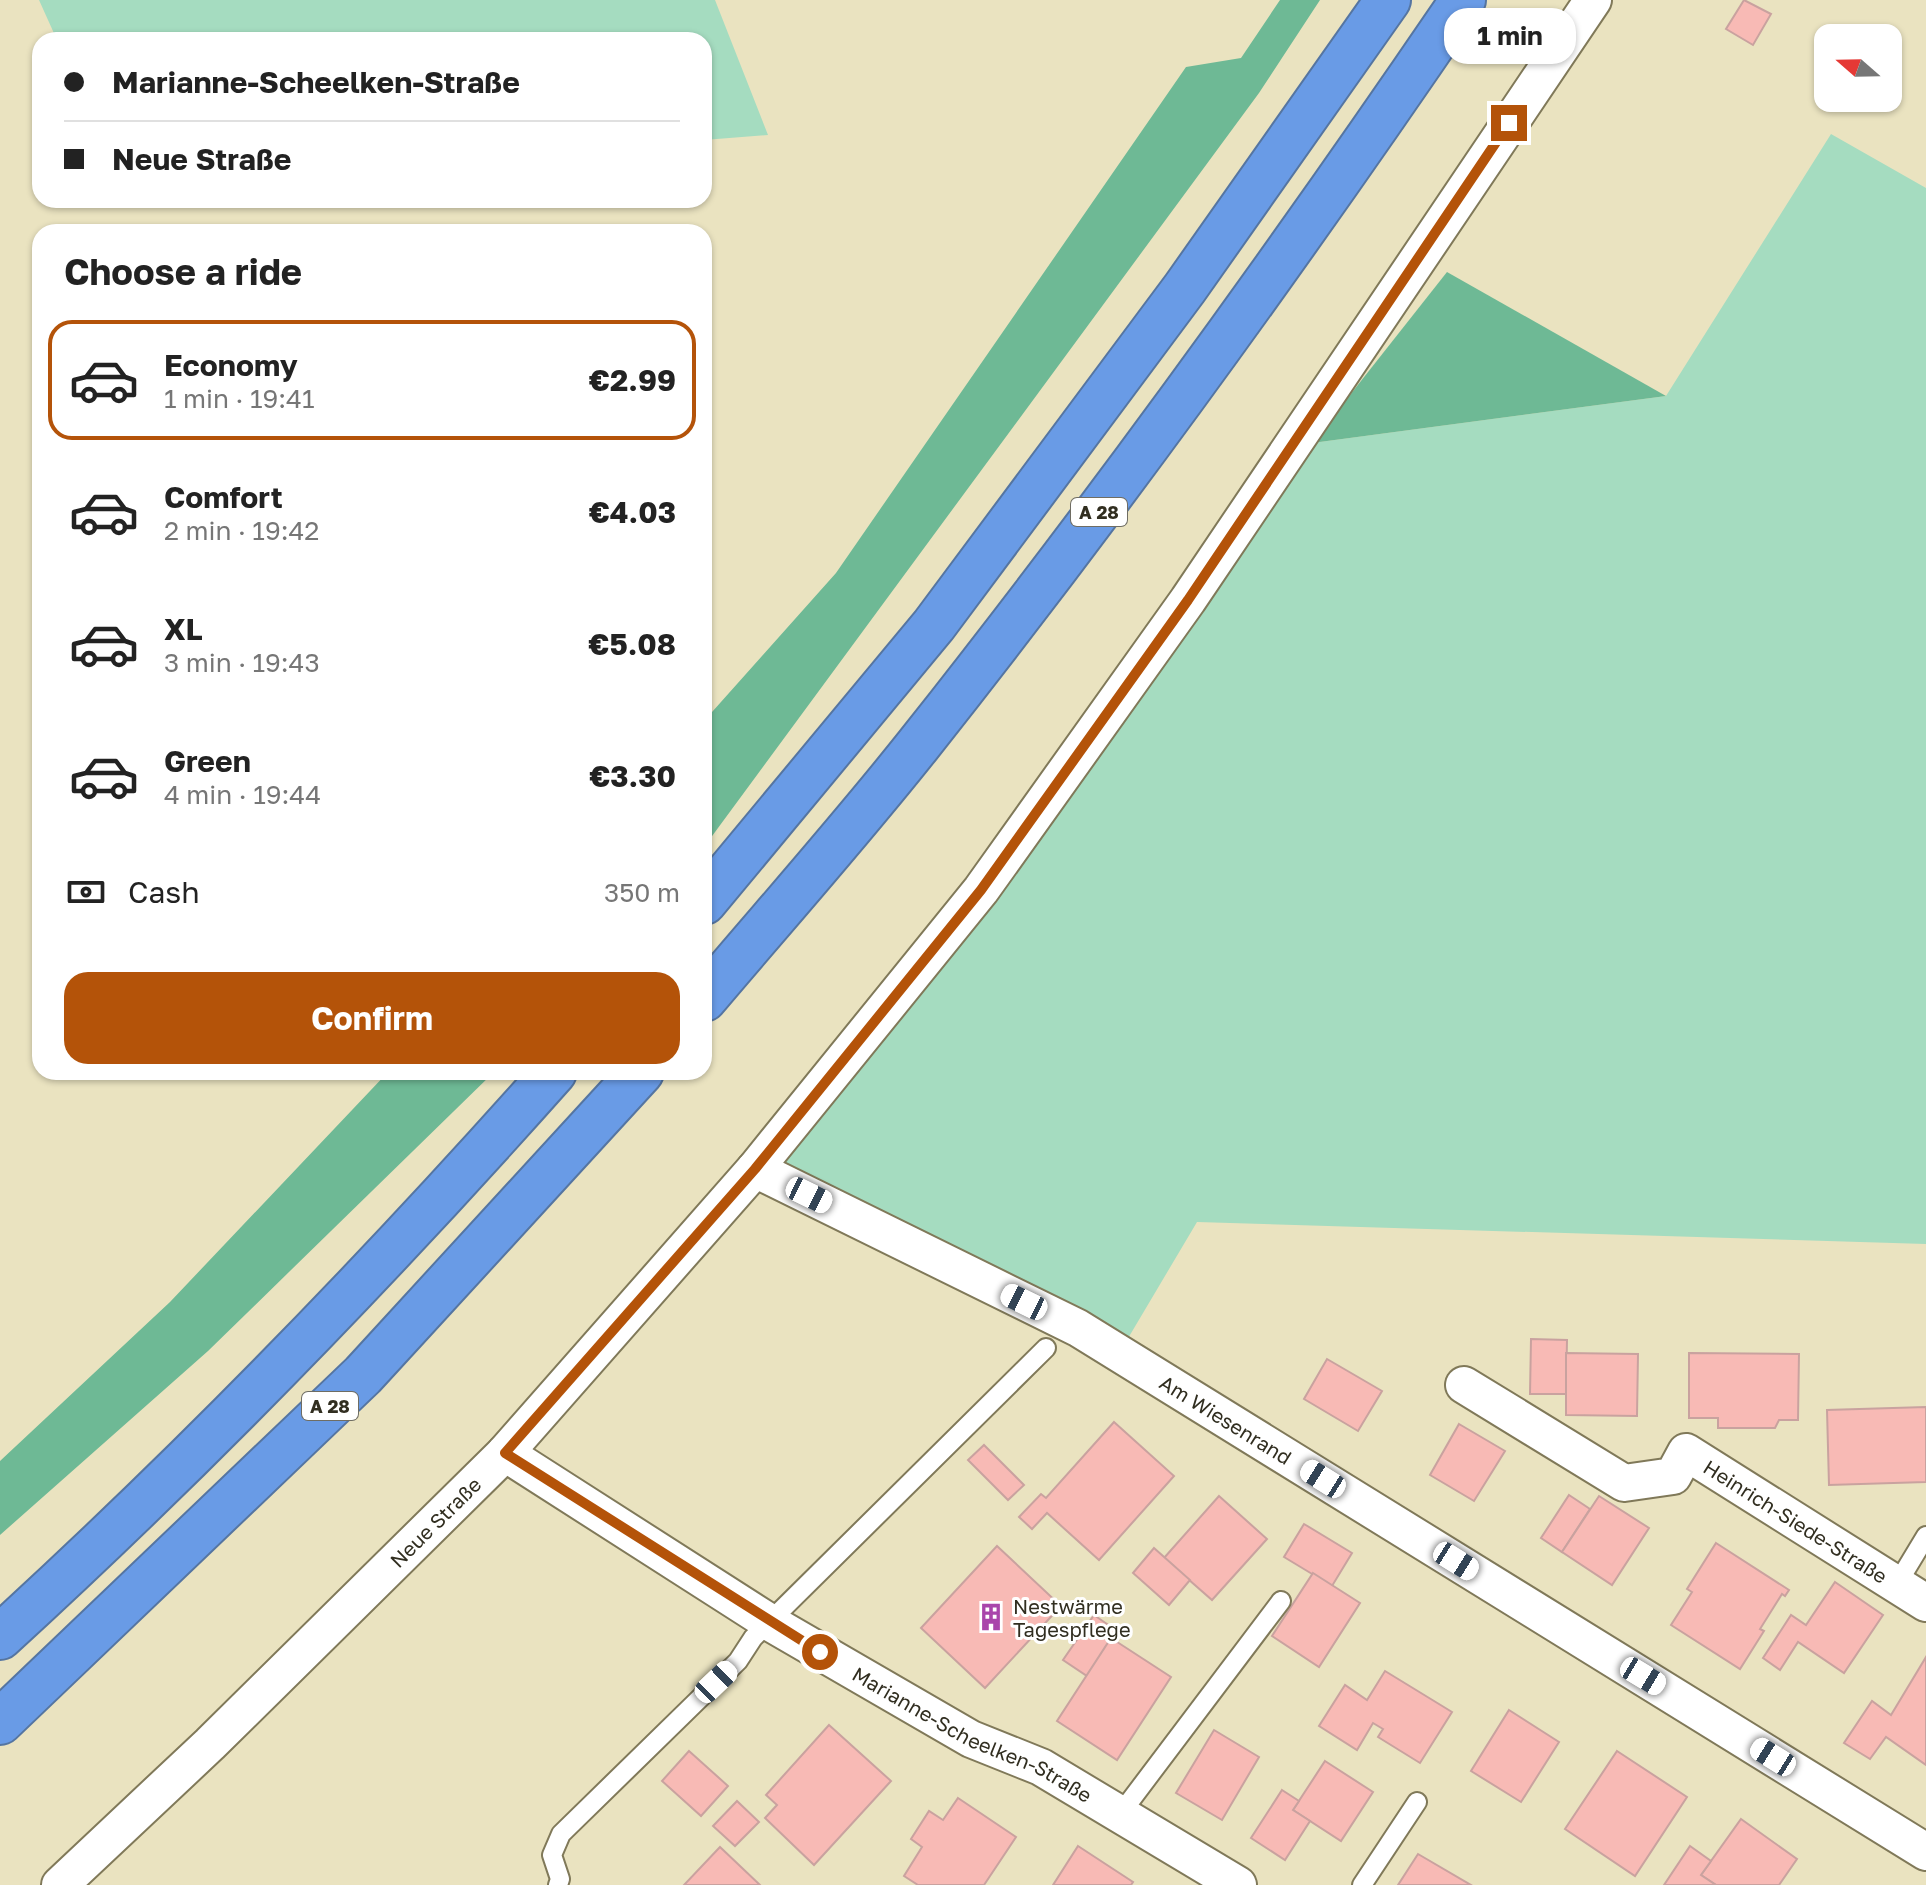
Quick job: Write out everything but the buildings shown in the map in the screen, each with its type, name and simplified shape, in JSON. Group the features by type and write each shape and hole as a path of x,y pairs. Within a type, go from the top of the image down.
{"highway":[{"path":"712,892 934,625 1185,288 1388,0"},
{"name":"A 28","path":"712,990 918,746 1097,515 1241,318 1463,0"},
{"path":"0,1637 234,1416 458,1179 547,1080"},
{"name":"A 28","path":"0,1722 363,1375 634,1080"}],"street":[{"name":"Neue Straße","path":"60,1885 319,1639 505,1453 755,1169 998,867 1188,600 1593,0"},
{"name":"Am Wiesenrand","path":"755,1169 1078,1328 1926,1852"},
{"name":"Heinrich-Siede-Straße","path":"1464,1385 1624,1483 1673,1476 1686,1452 1911,1593"},
{"name":"Marianne-Scheelken-Straße","path":"505,1453 769,1622 971,1739 1041,1767 1238,1885"}],"lane":[{"path":"558,1885 560,1879 552,1855 561,1834 738,1661 769,1622 1046,1348"},
{"path":"1911,1593 1926,1536"},
{"path":"1121,1813 1281,1601"},
{"path":"1362,1885 1417,1802"}],"green space":[{"path":"39,0 715,0 768,135 712,139 712,32 53,32"},
{"path":"1280,0 1320,0 1259,93 712,836 712,712 836,573 1186,67 1241,58"},
{"path":"1831,134 1926,188 1926,1244 1197,1222 1127,1340 773,1161 1002,893 1312,443 1666,396"},
{"path":"1447,272 1666,396 1312,443"},
{"path":"380,1080 486,1080 208,1351 0,1535 0,1461 170,1302"}],"place":[{"name":"Nestwärme Tagespflege","path":"991,1617"}],"route":[{"path":"820,1652 505,1453 558,1389 755,1169 981,890 1188,600 1509,123"}]}
